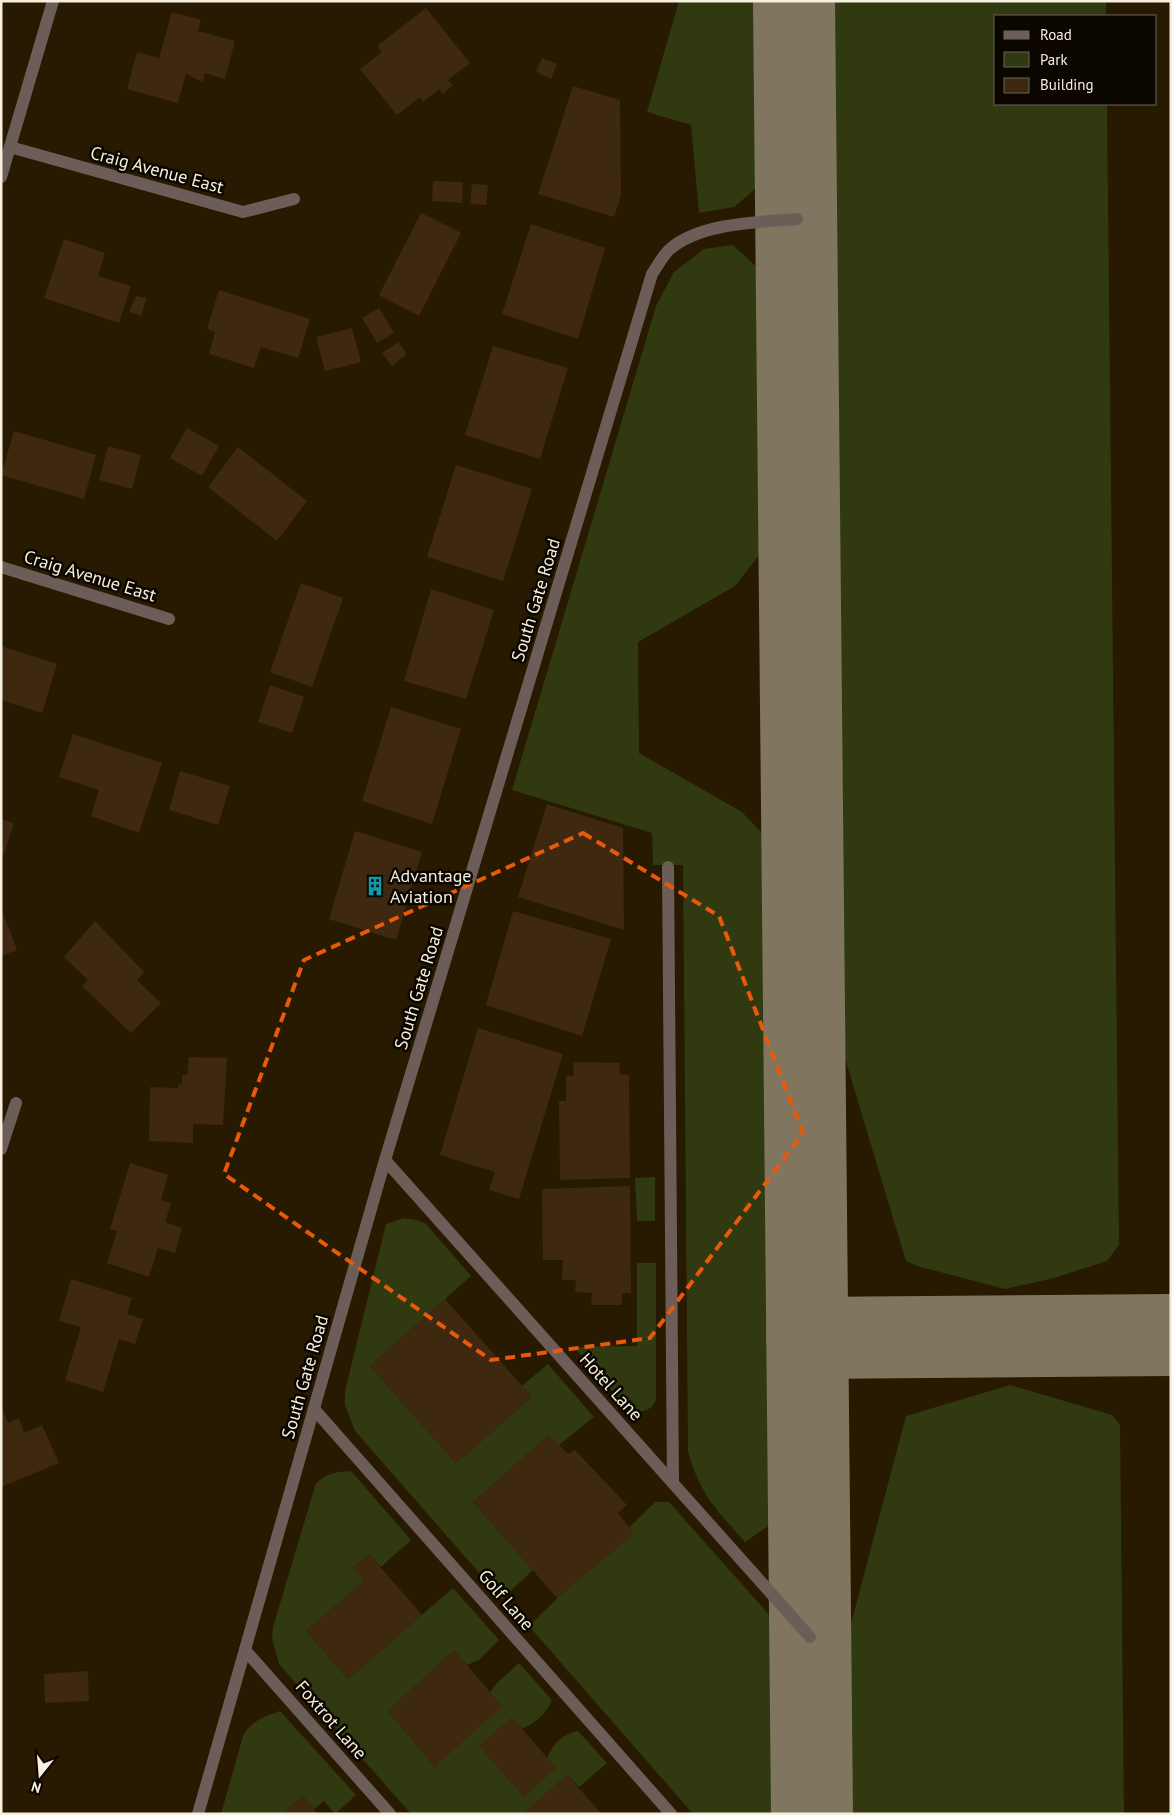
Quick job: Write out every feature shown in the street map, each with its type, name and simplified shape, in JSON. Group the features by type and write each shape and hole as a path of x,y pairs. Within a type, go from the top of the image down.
{"street":[{"path":"1,177 53,1"},
{"name":"Craig Avenue East","path":"10,148 243,212 294,198"},
{"name":"South Gate Road","path":"198,1814 385,1160 652,274 669,249 702,232 758,222 797,219"},
{"name":"Craig Avenue East","path":"1,567 169,619"},
{"path":"668,867 673,1483"},
{"path":"1,1149 16,1103"},
{"name":"Hotel Lane","path":"385,1160 810,1637"},
{"name":"Golf Lane","path":"314,1409 671,1814"},
{"name":"Foxtrot Lane","path":"245,1650 390,1814"}],"highlighted area":[{"path":"583,833 719,916 803,1133 650,1338 491,1360 224,1174 304,960"}],"green space":[{"path":"679,1 763,1 767,179 734,207 699,213 691,125 647,112"},
{"path":"829,1 1106,1 1106,15 994,15 994,105 1107,105 1119,1245 1107,1261 1054,1278 1005,1289 917,1266 906,1261 841,1045"},
{"path":"733,245 763,273 766,527 758,557 735,586 638,642 639,753 742,812 760,831 770,861 768,1246 773,1523 745,1542 710,1501 698,1479 688,1451 683,865 653,865 652,833 512,790 656,306 674,272 704,249"},
{"path":"655,1177 655,1221 637,1221 635,1178"},
{"path":"404,1218 426,1224 471,1276 370,1366 456,1463 532,1397 522,1386 548,1364 594,1417 559,1445 549,1435 473,1502 533,1570 502,1599 355,1431 345,1405 345,1391 386,1224"},
{"path":"637,1263 656,1263 656,1399 649,1409 630,1412 574,1347 637,1346"},
{"path":"1010,1385 1112,1415 1120,1425 1124,1814 850,1814 848,1635 906,1416"},
{"path":"351,1471 411,1540 381,1567 369,1554 353,1567 364,1581 306,1631 348,1679 453,1588 499,1640 479,1660 467,1665 454,1650 388,1711 435,1767 497,1683 519,1663 552,1700 547,1710 531,1724 480,1746 523,1796 556,1768 547,1758 555,1744 568,1734 578,1731 607,1763 579,1787 567,1775 523,1814 411,1814 279,1664 272,1639 273,1627 316,1483 332,1474"},
{"path":"655,1502 669,1502 772,1618 776,1814 693,1814 529,1626"},
{"path":"280,1711 356,1795 335,1814 324,1801 314,1809 303,1796 282,1814 221,1814 243,1736 254,1723"}],"building":[{"path":"426,8 470,63 448,80 453,85 443,94 439,89 423,102 420,97 397,115 360,69 382,52 377,46"},
{"path":"172,12 201,20 198,31 235,41 225,79 205,73 203,82 186,74 178,103 127,89 137,52 159,58"},
{"path":"542,58 557,64 551,79 536,72"},
{"path":"573,86 620,100 621,196 614,217 538,194"},
{"path":"433,181 463,182 462,203 432,201"},
{"path":"472,184 488,185 486,205 470,204"},
{"path":"421,213 461,233 419,316 379,295"},
{"path":"531,224 605,248 578,339 502,314"},
{"path":"64,239 105,253 98,276 131,286 119,323 44,298"},
{"path":"219,290 310,319 298,358 261,347 254,368 209,354 215,332 207,329"},
{"path":"136,296 147,298 141,316 129,312"},
{"path":"379,308 394,333 377,343 362,318"},
{"path":"352,328 361,362 325,371 316,337"},
{"path":"398,342 407,354 392,366 382,353"},
{"path":"493,346 568,368 540,459 465,435"},
{"path":"187,428 219,446 202,476 170,458"},
{"path":"14,431 96,455 84,499 1,475"},
{"path":"108,446 141,455 132,489 99,480"},
{"path":"238,447 307,501 277,541 208,487"},
{"path":"456,465 532,489 503,581 427,557"},
{"path":"301,583 343,598 312,687 270,672"},
{"path":"431,589 494,610 466,699 404,681"},
{"path":"1,646 57,664 42,713 1,700"},
{"path":"270,685 304,697 292,733 258,722"},
{"path":"391,707 461,729 432,824 362,801"},
{"path":"73,734 162,763 139,833 91,816 99,790 59,777"},
{"path":"180,771 230,786 218,825 169,810"},
{"path":"547,804 623,828 624,930 518,897"},
{"path":"1,819 14,823 4,854 1,853"},
{"name":"Advantage Aviation","path":"355,831 422,852 396,940 329,919"},
{"path":"1,908 17,950 1,956"},
{"path":"513,911 611,939 582,1036 486,1005"},
{"path":"95,921 144,972 137,980 161,1003 131,1033 82,986 88,980 64,957"},
{"path":"478,1028 563,1054 519,1199 489,1190 495,1172 440,1155"},
{"path":"189,1057 227,1058 223,1125 193,1124 193,1143 149,1141 150,1087 178,1088 179,1083 182,1084 182,1075 187,1075"},
{"path":"573,1062 620,1063 619,1074 629,1075 630,1178 560,1180 559,1101 566,1101 566,1076 574,1076"},
{"path":"130,1163 168,1175 161,1200 171,1203 165,1222 182,1228 175,1253 158,1248 149,1277 107,1263 117,1231 110,1229"},
{"path":"630,1186 631,1293 622,1293 622,1305 591,1305 592,1293 575,1292 576,1280 562,1280 563,1260 543,1260 542,1189"},
{"path":"71,1279 132,1298 127,1314 143,1319 135,1344 119,1339 103,1392 65,1380 81,1327 59,1321"},
{"path":"445,1299 532,1397 456,1463 370,1366"},
{"path":"1,1406 8,1423 19,1418 24,1433 42,1425 59,1463 1,1487"},
{"path":"549,1435 568,1454 575,1450 627,1505 618,1513 634,1534 557,1598 473,1502"},
{"path":"369,1554 422,1615 348,1679 306,1631 364,1581 352,1568"},
{"path":"454,1650 502,1706 435,1767 388,1711"},
{"path":"88,1671 89,1701 45,1703 44,1674"},
{"path":"512,1717 556,1768 523,1796 479,1746"},
{"path":"567,1775 602,1814 523,1814"},
{"path":"303,1796 318,1814 282,1814"}],"taxiway":[{"path":"794,1 812,1814"},
{"path":"807,1338 1171,1335"}],"place":[{"name":"Advantage Aviation","path":"375,886"}]}
